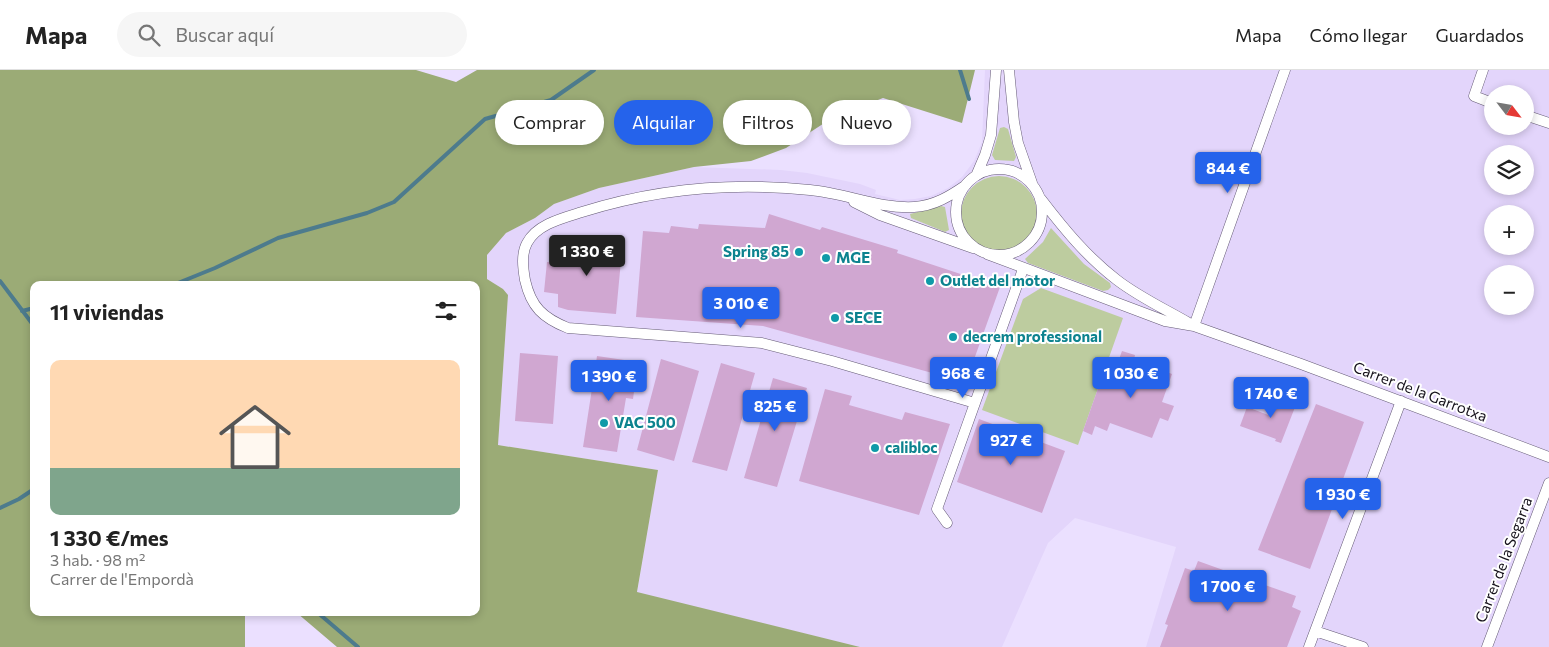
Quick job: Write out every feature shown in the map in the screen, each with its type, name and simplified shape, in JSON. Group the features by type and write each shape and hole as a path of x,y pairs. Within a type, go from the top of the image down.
{"street":[{"path":"976,176 991,135 996,70"},
{"path":"840,195 880,215 987,254 999,256 1011,254 1022,249 1031,241 1038,230 1042,219 1042,207 1018,143 1009,70"},
{"path":"1194,326 1284,70"},
{"path":"1483,70 1474,96 1484,100"},
{"path":"1534,117 1549,123"},
{"path":"974,403 832,361 762,343 568,328 546,318 531,299 525,278 523,256 527,242 541,228 560,219 646,195 710,188 768,187 812,190 884,205 916,207 947,198 976,176 996,170 1007,170 1021,176 1036,191"},
{"path":"966,185 959,196 956,207 956,220 963,236 976,249"},
{"name":"Carrer de la Garrotxa","path":"1036,191 1072,238 1099,265 1136,293 1194,326"},
{"name":"Carrer de la Garrotxa","path":"987,254 1165,321 1194,326 1301,364 1549,457"},
{"path":"947,523 937,509 1022,268"},
{"path":"1310,647 1401,401"},
{"name":"Carrer de la Segarra","path":"1487,647 1549,483"},
{"path":"1315,631 1363,647"}],"shaded area":[{"path":"985,70 1549,70 1549,647 1146,647 1176,547 1075,518 1048,543 1002,647 860,647 637,593 658,470 498,445 508,295 503,289 487,279 487,255 506,233 535,218 554,204 599,188 694,167 781,170 807,173 860,184 876,190 875,194 900,200 915,199 931,196 948,188 962,177 974,161 982,142"}],"green space":[{"path":"0,70 416,70 456,82 477,70 975,70 962,123 911,107 911,100 889,100 883,98 878,100 822,100 822,125 812,131 812,100 723,100 723,145 791,145 751,161 694,167 599,188 554,204 535,218 506,233 487,255 487,279 503,289 508,295 498,445 658,470 637,592 860,647 337,647 301,616 480,616 480,281 30,281 30,616 245,616 245,647 0,647"},
{"path":"1000,128 1008,129 1016,157 1014,161 995,160 992,155"},
{"path":"999,176 1014,179 1026,187 1034,199 1037,214 1034,229 1026,241 1014,249 999,252 984,249 972,241 964,229 961,214 964,199 972,187 984,179"},
{"path":"941,206 945,207 949,230 945,232 911,218 910,214"},
{"path":"1051,228 1084,264 1110,283 1111,287 1108,290 1103,291 1028,263 1025,259 1043,242"},
{"path":"1041,288 1123,318 1078,445 982,410 1023,299"}],"building":[{"path":"769,214 820,230 822,227 898,250 897,253 1000,287 967,379 961,381 763,326 636,317 643,231 669,233 671,226 698,229 699,224 765,228"},
{"path":"593,237 623,239 616,314 568,310 558,307 558,294 544,292 547,262 560,263 562,249 591,251"},
{"path":"1122,351 1135,355 1134,360 1172,374 1162,402 1174,406 1168,421 1160,418 1152,438 1110,423 1107,431 1095,426 1092,435 1083,431 1101,380 1110,384"},
{"path":"520,353 558,356 553,424 515,421"},
{"name":"VAC 500","path":"597,356 638,362 633,399 626,398 617,452 583,447"},
{"path":"661,359 699,371 674,461 637,450"},
{"path":"721,363 755,373 727,471 692,462"},
{"path":"773,378 807,388 777,487 744,478"},
{"name":"calibloc","path":"825,389 852,396 849,405 902,420 905,412 950,424 919,515 799,481"},
{"path":"1279,395 1297,402 1281,443 1275,441 1276,439 1240,426 1247,407 1271,416"},
{"path":"1316,404 1364,422 1310,569 1258,550"},
{"path":"979,419 1065,451 1042,513 957,482"},
{"path":"1198,561 1296,596 1292,607 1301,611 1287,647 1160,647 1168,625 1165,624 1185,568 1194,571"}],"waterway":[{"path":"183,281 278,238 367,213 394,202 485,119 551,100 594,70"},
{"path":"960,70 969,99"},
{"path":"0,281 30,321"},
{"path":"22,311 30,309"},
{"path":"0,508 30,492"},
{"path":"322,616 358,647"}],"place":[{"name":"Spring 85","path":"799,252"},
{"name":"MGE","path":"826,258"},
{"name":"Outlet del motor","path":"930,281"},
{"name":"SECE","path":"835,318"},
{"name":"decrem professional","path":"953,337"},
{"name":"VAC 500","path":"604,423"},
{"name":"calibloc","path":"875,448"}]}
